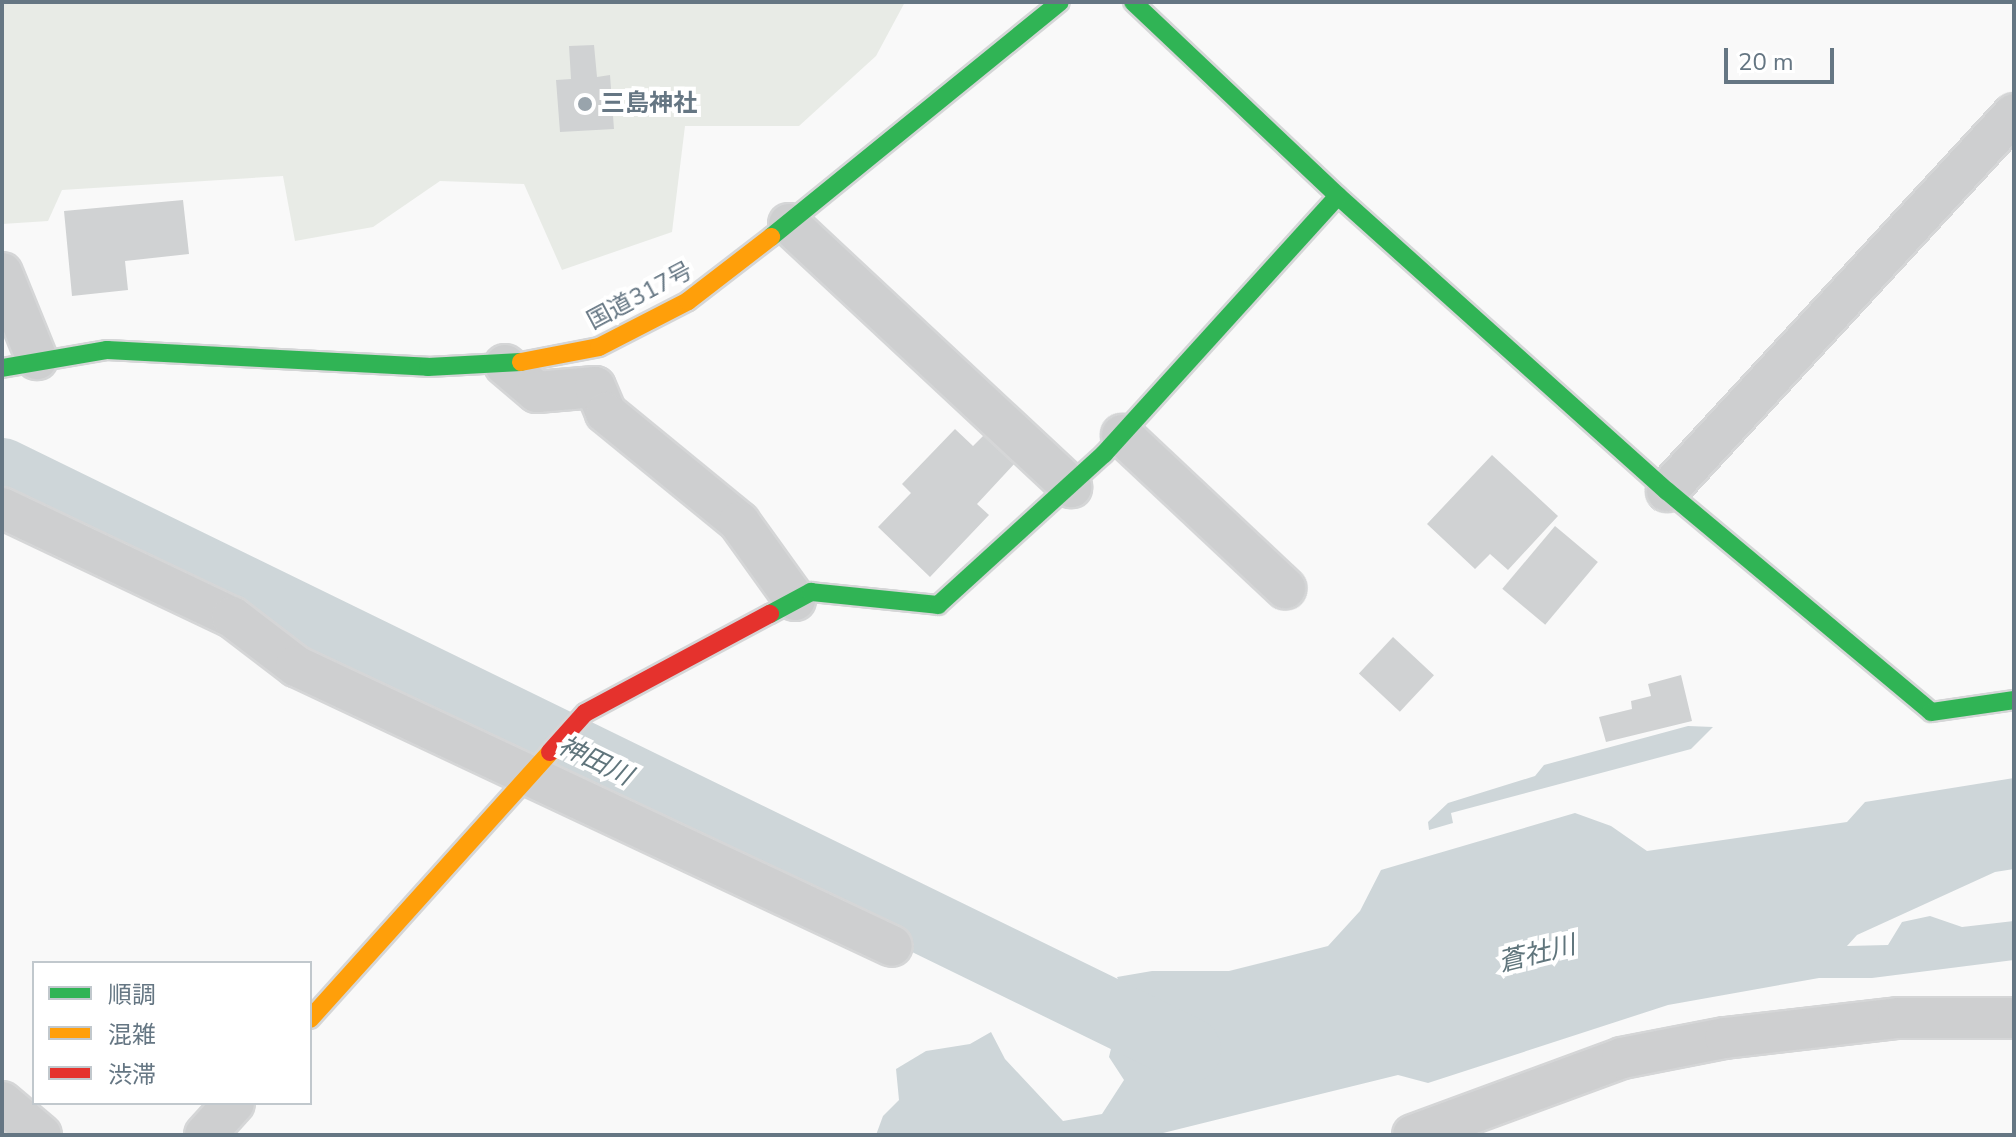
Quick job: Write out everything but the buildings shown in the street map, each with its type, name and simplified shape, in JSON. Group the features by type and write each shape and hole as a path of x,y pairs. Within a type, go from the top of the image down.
{"main road":[{"name":"国道317号","path":"20,364 107,350 162,350 428,367 505,365 599,347 688,301 789,224 1060,2"},
{"path":"1133,2 1338,196 1667,491 1931,712 2014,700"},
{"path":"312,1017 585,713 811,592 938,605 1071,487 1122,435 1338,196"}],"street":[{"path":"1667,491 2014,114"},
{"path":"789,224 1071,487"},
{"path":"2,273 20,364"},
{"path":"505,365 537,392 595,387 606,413 739,522 795,600"},
{"path":"1122,435 1285,588"},
{"path":"2,508 232,617 296,666 531,773 892,946"},
{"path":"1413,1135 1622,1058 1681,1047 1898,1018 2014,1018"},
{"path":"2,1102 41,1135"},
{"path":"205,1135 232,1105"}],"shaded area":[{"path":"2,2 905,2 876,56 799,126 685,126 672,232 562,270 524,184 440,181 373,227 295,241 283,176 62,190 48,221 2,224"}],"water":[{"path":"1688,726 1713,727 1691,749 1451,813 1453,823 1429,830 1428,822 1448,803 1535,776 1544,765"},
{"name":"蒼社川","path":"2014,778 2014,869 1995,872 1857,935 1847,946 1888,945 1902,922 1930,916 1962,927 2014,921 2014,960 1872,978 1819,978 1668,1005 1428,1083 1398,1075 1155,1135 876,1135 883,1116 899,1100 896,1069 926,1051 970,1044 991,1032 1005,1059 1063,1121 1102,1114 1124,1080 1109,1057 1124,994 1117,977 1152,971 1229,971 1328,946 1360,911 1381,870 1575,813 1611,826 1647,851 1847,822 1865,802"}],"waterway":[{"name":"神田川","path":"2,471 1188,1050"}],"traffic: fast":[{"path":"771,237 1060,2"},
{"path":"1133,2 1338,196 1667,491 1931,712 2014,700"},
{"path":"770,614 811,592 938,605 1104,454 1338,196"},
{"path":"2,368 107,350 428,367 521,362"}],"traffic: slow":[{"path":"521,362 599,347 688,301 771,237"},
{"path":"312,1017 550,752"}],"traffic: jam":[{"path":"550,752 585,713 770,614"}],"place":[{"name":"三島神社","path":"585,104"}]}
